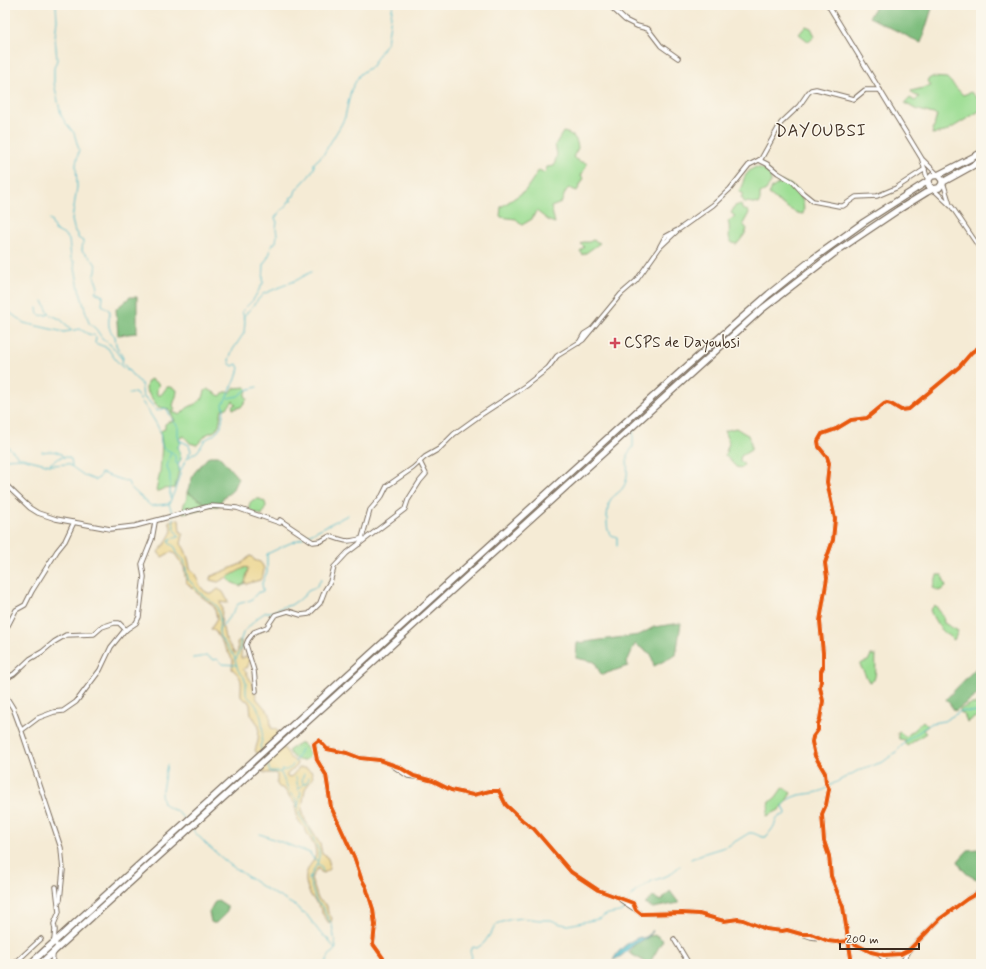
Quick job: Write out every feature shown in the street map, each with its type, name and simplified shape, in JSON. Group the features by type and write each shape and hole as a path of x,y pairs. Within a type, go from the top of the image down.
{"highway":[{"path":"30,964 54,940 677,375 769,294 851,231 928,181 932,176 938,175 981,153"},
{"path":"40,964 762,309 837,250 898,210 933,189 939,188 943,182 981,161"},
{"path":"938,175 942,178 943,182"},
{"path":"928,181 929,186 933,189"}],"street":[{"path":"609,5 625,20 637,26 648,29 662,46 678,58"},
{"path":"828,5 922,159 928,181"},
{"path":"759,160 782,123 799,106 811,90 816,89 854,99 865,90 880,90"},
{"path":"922,159 938,175"},
{"path":"359,544 370,510 382,496 387,486 425,457 439,449 454,434 479,416 512,396 548,368 557,356 579,344 584,334 595,328 621,294 636,281 660,247 665,237 678,230 713,205 730,189 749,165 755,160 759,160 767,164 793,182 803,193 814,201 839,206 842,206 856,197 877,196 896,188 918,175 925,168"},
{"path":"943,182 944,190 952,207 981,250"},
{"path":"933,189 952,207"},
{"path":"852,964 843,907 831,876 829,856 823,836 822,814 826,805 829,789 826,783 825,773 815,756 812,742 813,737 818,730 823,701 820,687 822,680 821,671 823,653 820,621 827,578 825,563 833,540 835,519 826,482 829,464 827,457 819,447 818,440 822,434 836,429 851,420 867,418 884,404 891,404 901,410 909,409 958,367 972,352 981,346"},
{"path":"256,691 254,671 246,645 248,640 254,632 267,626 275,615 288,611 301,615 309,614 320,603 330,582 334,567 347,553 405,509 408,500 426,474 420,462"},
{"path":"5,484 30,508 38,513 56,519 110,529 155,522 210,506 245,510 280,522 312,542 321,541 330,536 352,542 368,537"},
{"path":"5,631 16,610 25,605 32,591 65,540 74,522"},
{"path":"22,730 38,718 54,712 63,711 76,702 100,670 108,651 126,630 136,623 139,617 144,577 142,564 152,539 155,522"},
{"path":"5,679 14,674 30,659 66,635 94,634 102,627 114,623 119,623 126,630"},
{"path":"5,695 13,708 22,730 61,848 63,870 60,900"},
{"path":"385,964 383,958 373,944 375,921 366,887 331,807 326,775 318,760 314,744 319,740 327,749 347,753 360,758 379,760 390,764 408,776 433,781 448,789 469,794 499,791 506,805 534,829 571,872 598,890 633,903 636,910 641,914 682,913 699,914 724,921 738,919 766,929 782,931 787,930 803,934 811,934 828,941 849,941 879,954 895,955 909,950"},
{"path":"52,964 53,955 57,947 54,940 54,924 59,912 56,887"},
{"path":"901,964 909,950 943,916 981,891"},
{"path":"14,964 41,939"},
{"path":"674,939 689,964"},
{"path":"879,954 889,964"}],"green space":[{"path":"877,5 933,5 921,43 869,17"},
{"path":"806,26 811,28 815,36 809,42 799,34"},
{"path":"932,77 947,78 963,95 971,92 981,102 981,110 945,132 932,134 937,115 915,109 905,103 910,98 915,101 919,97 911,91 931,86 927,80"},
{"path":"563,132 572,135 577,142 578,148 573,157 580,162 587,164 581,176 584,178 577,191 569,188 567,189 561,203 551,207 555,223 536,211 532,219 522,225 516,219 500,217 501,207 525,191 539,170 545,173 547,167 554,166 557,154 555,145"},
{"path":"756,167 767,170 770,173 771,183 766,190 760,193 760,200 758,204 747,202 745,204 741,198 743,193 739,192 739,190 743,186 743,180 746,175 750,170"},
{"path":"781,182 791,185 799,193 804,209 803,214 795,212 769,194 772,188"},
{"path":"741,204 742,209 748,211 749,213 743,224 747,229 737,244 733,243 729,239 728,222 735,216 731,213 735,206"},
{"path":"593,240 600,243 583,255 580,251 584,247 581,244 583,242"},
{"path":"130,297 137,297 137,333 118,335 116,309"},
{"path":"150,379 159,384 157,395 161,395 167,387 177,390 177,395 173,406 175,409 173,412 180,415 187,408 203,398 205,391 208,389 220,396 225,392 231,392 234,388 246,387 247,391 245,395 247,399 241,407 233,409 232,406 236,404 233,401 227,408 222,409 219,425 215,431 207,434 197,445 190,443 184,436 180,438 179,440 181,443 178,446 181,459 178,464 179,469 175,488 158,491 156,491 160,472 162,444 160,432 165,429 165,424 175,421 169,409 158,407 146,390 147,383"},
{"path":"736,428 748,435 751,444 751,450 741,456 740,460 744,465 741,468 736,467 725,455 729,443 724,431"},
{"path":"209,456 220,457 238,478 232,491 223,498 218,506 210,506 187,492 194,473"},
{"path":"187,492 206,504 202,509 183,513"},
{"path":"256,499 260,499 265,502 266,506 262,515 253,512 249,508 251,502"},
{"path":"246,567 248,569 245,583 240,586 231,582 227,577"},
{"path":"937,575 942,575 946,587 939,591 933,588"},
{"path":"935,605 943,616 944,623 958,631 954,640 939,627 934,619 930,610"},
{"path":"681,623 676,655 654,666 651,654 635,644 627,662 628,666 601,675 595,662 576,658 577,643 639,635 654,627"},
{"path":"871,655 876,655 876,671 874,680 869,682 860,665 868,661"},
{"path":"981,663 981,692 955,711 946,699"},
{"path":"981,702 981,714 967,722 964,714 960,712 960,709 971,704 979,704"},
{"path":"923,721 928,726 923,730 926,733 907,746 905,744 905,740 899,739 898,733 900,732 906,737"},
{"path":"301,743 312,754 306,759 297,760 289,752 289,750"},
{"path":"783,787 791,793 779,810 767,816 768,804 776,797"},
{"path":"979,849 981,851 981,881 967,874 958,861 968,850"},
{"path":"670,891 679,903 653,908 645,904 653,897 661,901"},
{"path":"218,900 227,906 227,912 216,923 213,923 211,922 209,912 214,903"},
{"path":"656,935 663,940 649,964 629,953 634,945 650,936"}],"sand":[{"path":"179,519 180,531 183,535 181,544 187,555 190,569 203,590 212,594 218,589 223,592 228,601 227,603 220,602 222,608 221,626 223,628 225,638 235,654 238,651 237,642 240,640 242,642 241,658 246,656 249,659 247,668 243,669 252,683 257,699 270,714 271,728 276,729 278,732 275,743 276,745 285,749 290,758 297,762 296,767 287,774 287,777 290,778 299,768 306,768 312,772 313,777 305,789 302,809 305,820 320,844 322,854 326,855 329,863 327,871 324,873 321,872 318,868 311,878 318,899 327,906 328,913 332,918 331,922 329,923 322,913 322,909 311,896 306,880 306,874 316,855 315,847 303,826 298,821 295,804 284,789 279,787 277,784 277,775 275,773 263,772 262,758 255,751 258,741 259,726 251,714 248,701 241,697 241,682 239,676 232,669 233,660 215,631 211,629 217,619 214,606 186,582 184,567 175,554 171,552 162,557 158,552 165,544 172,531 169,521"},
{"path":"250,556 253,557 254,560 260,562 263,566 264,569 260,580 246,584 248,569 246,567 218,582 210,580 212,576 241,564"}],"water":[{"path":"652,930 653,931 647,938 634,945 620,957 613,960 621,949 628,943 636,938 648,936"}],"waterway":[{"path":"56,5 57,20 55,37 57,60 54,68 54,83 61,115 74,133 79,150 76,164 77,187 72,220 75,232 78,234 78,238 83,241 82,251 92,259 96,265 96,272 94,276 98,287 95,292 103,296 102,305 110,311 109,327 115,336 116,345 123,358 122,362 133,376 141,383 143,397 147,399 157,411 165,408 167,409 173,421 178,426 178,436 181,443 178,446 181,459 178,464 180,472"},
{"path":"173,515 169,504 186,459 198,451 205,440 215,434 221,426 224,409 223,404 236,379 239,368 237,364 233,366 230,364 229,360 232,351 244,333 245,321 242,311 253,300 263,283 264,264 270,253 271,246 276,242 277,222 275,218 281,210 285,208 289,201 292,201 290,198 294,196 296,190 309,176 314,168 314,163 323,155 345,117 351,90 360,74 372,66 387,43 393,5"},
{"path":"50,219 55,230 66,236 69,240 71,258 74,262 79,289 89,323 96,329 102,338 113,347 122,359"},
{"path":"243,317 263,294 297,280 311,272"},
{"path":"43,301 49,314 60,319 72,330"},
{"path":"37,308 39,315 49,314"},
{"path":"5,309 24,323 64,332 80,329 88,334 94,335 96,337 95,343 108,348 119,364 128,371"},
{"path":"228,398 238,396 246,390 257,387"},
{"path":"129,394 135,393 141,401 159,428 163,448 171,452 167,467 170,475 170,498"},
{"path":"617,546 617,537 610,534 608,530 608,509 611,499 621,490 626,482 627,455 633,447 633,433 635,428"},
{"path":"179,440 189,445 191,451 186,459"},
{"path":"5,444 19,457"},
{"path":"42,452 57,452 64,457"},
{"path":"172,452 175,456 176,463 178,464"},
{"path":"50,464 65,457 71,459 72,466"},
{"path":"5,459 22,458 50,465 68,464 85,476 95,480 99,478 101,473 128,482 130,487 151,506 168,504"},
{"path":"306,536 348,515"},
{"path":"173,518 174,528 179,537 170,539 169,543 175,547 177,553 184,560 188,579 200,593 217,606 220,619 220,637 234,656 238,670 244,677 246,683 246,694 258,708 260,714 263,731 260,747 262,750"},
{"path":"219,630 238,604 251,600 257,593 263,591 262,583 267,572 267,554 303,538"},
{"path":"236,659 240,650 240,642 243,633 257,618 266,612 272,612 291,605 304,596 308,591 315,588 322,579"},
{"path":"193,658 207,656 214,660 217,659 222,664 237,665"},
{"path":"829,786 861,769 883,762 896,752 907,740 932,723 944,721 961,711 977,712 981,708"},
{"path":"281,772 282,770 292,767 301,749"},
{"path":"267,761 270,772 281,773 289,792 296,799 300,816 310,831 319,851 317,864 309,879 316,901 324,908 325,913 332,925 336,948 329,956 325,964"},
{"path":"167,765 161,794 163,803 169,808 177,811 184,819"},
{"path":"303,784 302,779 304,774"},
{"path":"296,777 298,788"},
{"path":"298,806 301,792 298,789 308,781 309,777"},
{"path":"691,859 728,846 749,833 766,837 778,818 785,815 786,813 783,806 787,801 798,795 816,793 827,788"},
{"path":"192,829 206,844 229,864 261,886 297,907 302,913 306,914 321,934 327,938 335,949"},
{"path":"260,834 310,853 313,858 318,861"},
{"path":"317,864 320,865 323,871"},
{"path":"629,900 635,892 652,881 669,875 680,866"},
{"path":"468,964 472,957 470,951 473,947 477,948 484,943 497,924 508,920 521,918 551,920 568,925 598,919 608,914 622,911 627,904"}],"cycle path":[{"path":"852,964 843,907 831,876 829,856 824,841 822,814 826,805 829,789 826,783 825,773 815,756 812,742 813,737 818,730 823,701 820,687 821,671 823,667 820,621 827,578 825,563 833,540 835,519 827,482 829,463 827,457 819,447 818,441 822,434 836,429 851,420 867,418 884,404 891,404 901,410 909,409 959,367 972,352 981,346"},
{"path":"385,964 383,958 373,944 375,925 373,909 366,887 331,807 326,775 317,760 314,744 319,740 327,749 347,753 360,758 379,760 399,767 414,776 433,781 451,790 473,795 490,791 499,791 506,805 534,829 571,872 598,890 633,903 636,910 641,914 682,913 699,914 724,921 738,919 766,929 782,931 787,930 801,934 811,934 828,941 849,941 871,952 884,955 901,954 909,950 941,918 967,899 981,891"}],"place":[{"name":"CSPS de Dayoubsi","path":"615,343"}],"district":[{"name":"DAYOUBSI","path":"821,131"}]}
